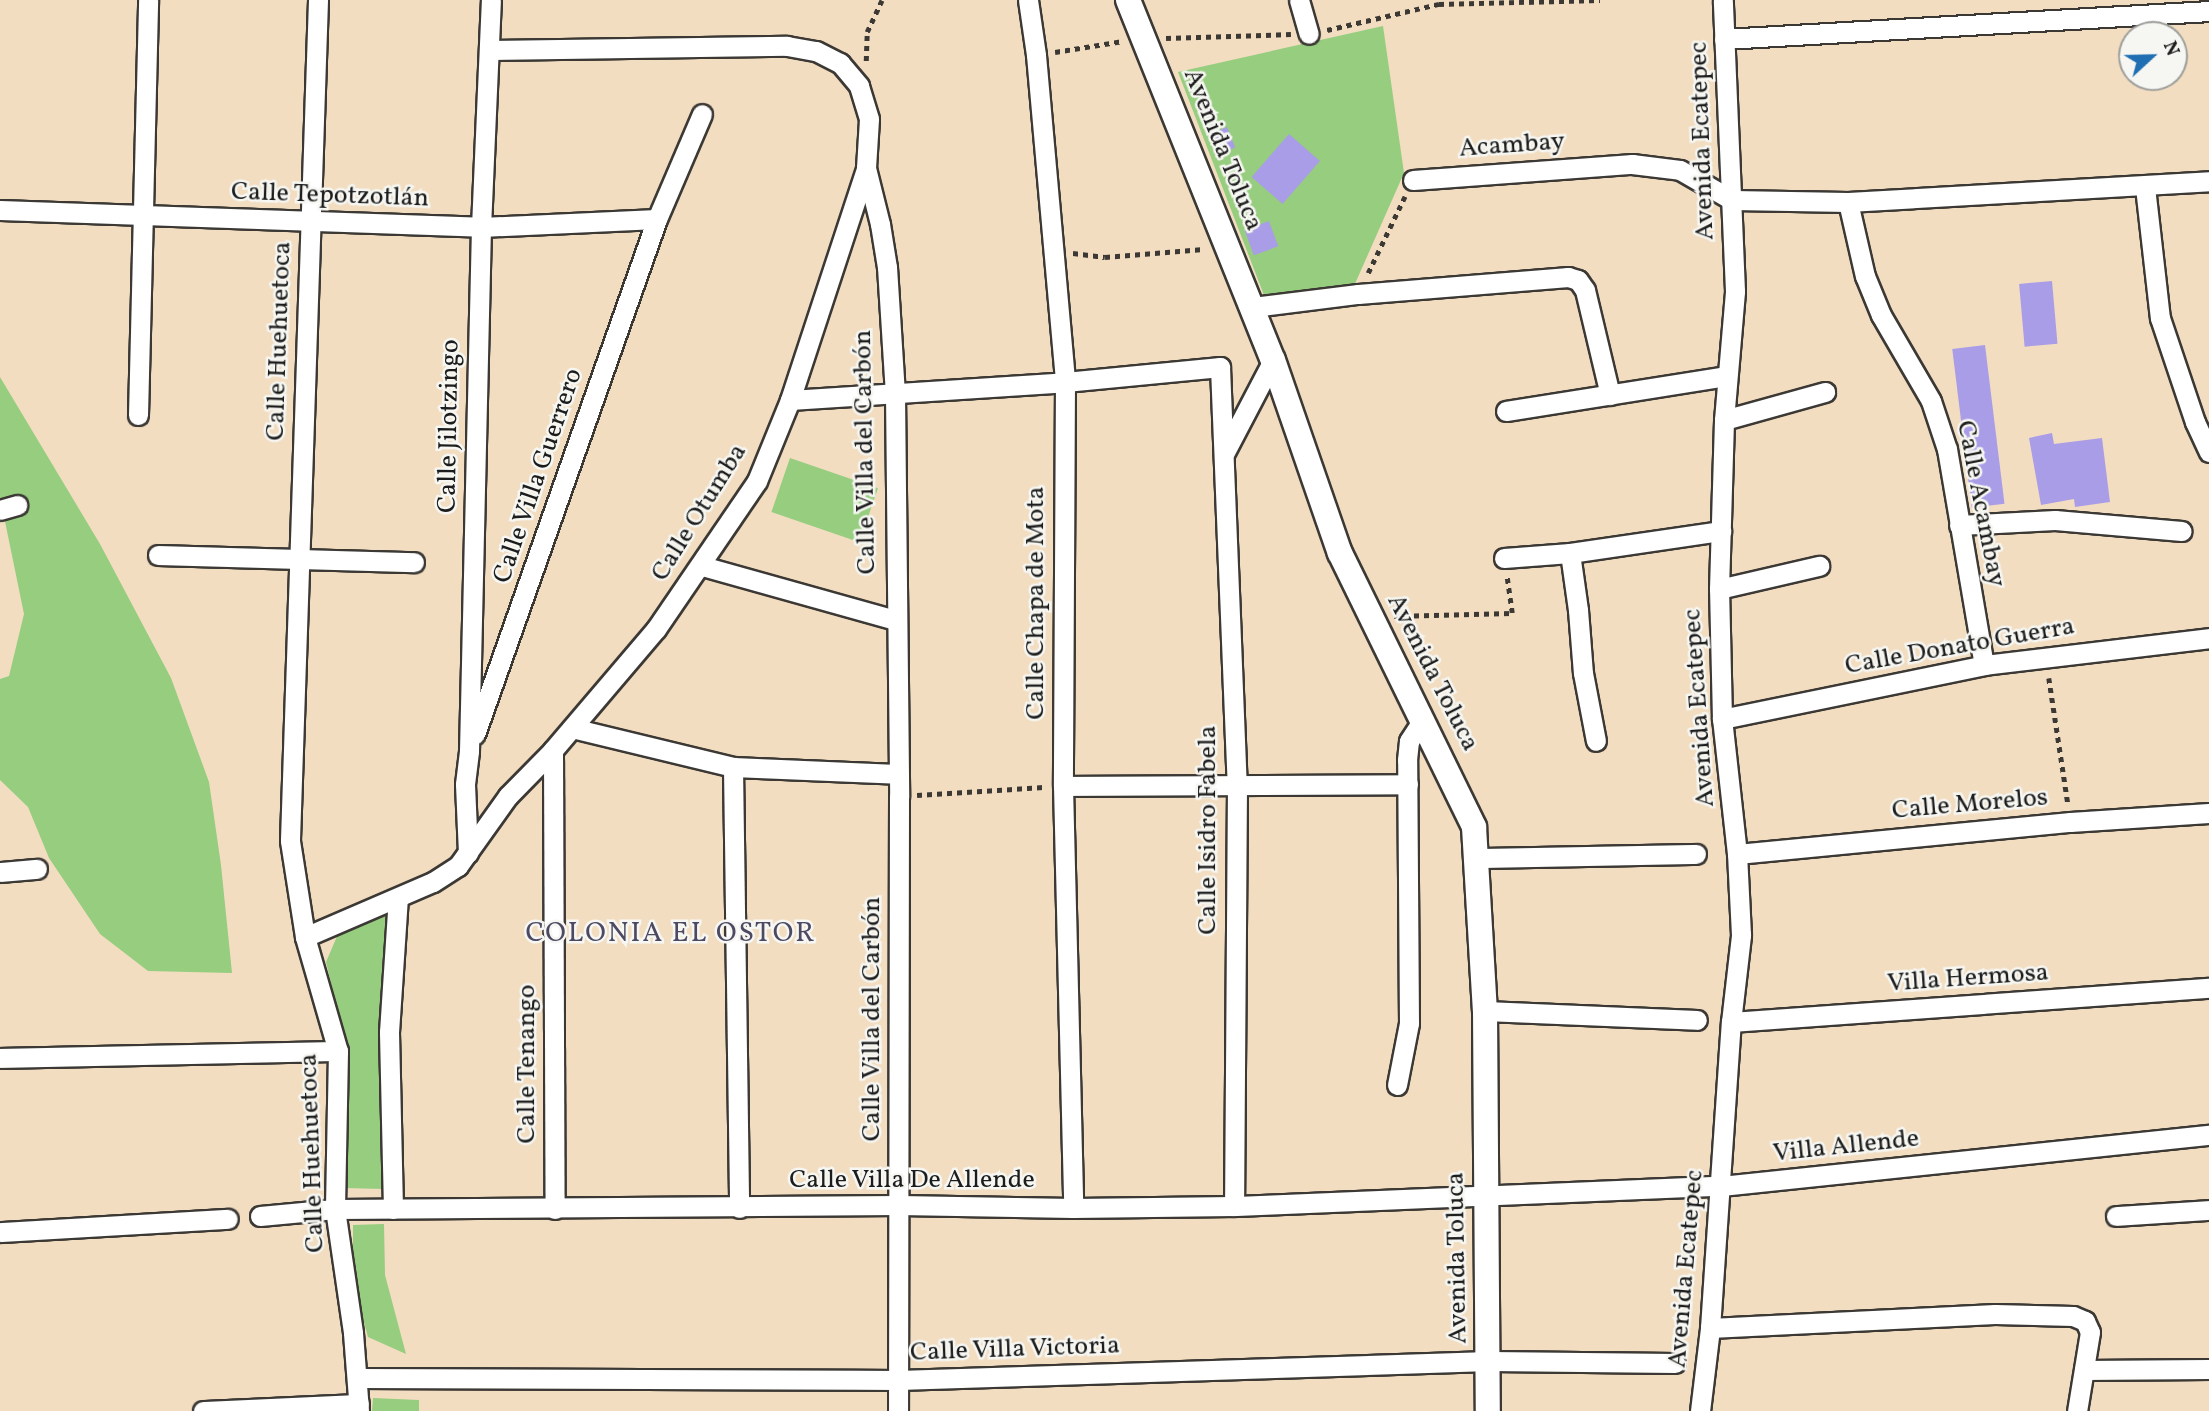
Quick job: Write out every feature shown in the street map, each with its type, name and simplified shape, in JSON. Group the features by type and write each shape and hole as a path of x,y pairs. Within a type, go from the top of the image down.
{"street":[{"path":"138,415 148,0"},
{"name":"Calle Huehuetoca","path":"318,0 290,841 304,937 338,1051 335,1209 359,1408"},
{"name":"Calle Jilotzingo","path":"468,853 466,784 469,751 481,227 491,0"},
{"name":"Calle Chapa de Mota","path":"1028,0 1036,55 1065,382 1063,786 1073,1208"},
{"name":"Avenida Toluca","path":"1128,0 1253,307 1340,553 1474,827 1478,858 1485,1011 1488,1411"},
{"path":"1299,0 1309,34"},
{"name":"Avenida Ecatepec","path":"1700,1411 1710,1328 1731,1022 1741,935 1737,853 1722,719 1719,589 1724,420 1735,291 1723,0"},
{"path":"1724,39 2209,11"},
{"name":"Calle Villa del Carbón","path":"490,50 787,46 817,51 840,63 859,86 869,119 866,168 887,267 895,394 895,620 899,796 898,1411"},
{"name":"Calle Villa Guerrero","path":"469,751 657,219 702,114"},
{"name":"Acambay","path":"1413,180 1632,164 1680,170 1732,200"},
{"name":"Calle Otumba","path":"304,937 398,898 442,877 458,866 508,796 553,750 656,629 702,566 757,481 790,400 866,168"},
{"path":"1732,200 1849,202 2145,187 2209,181"},
{"path":"2145,187 2160,318 2195,422 2209,452"},
{"name":"Calle Acambay","path":"1849,202 1865,276 1881,315 1931,401 1947,449 1984,665"},
{"name":"Calle Tepotzotlán","path":"0,210 481,227 657,219"},
{"path":"1253,307 1358,294 1568,277 1578,280 1585,289 1610,395"},
{"path":"1224,453 1273,360"},
{"name":"Calle Isidro Fabela","path":"1065,382 1220,367 1237,785 1234,1206"},
{"path":"1506,411 1727,376"},
{"path":"790,400 1065,382"},
{"path":"1724,420 1825,392"},
{"path":"1959,526 2055,520 2182,531"},
{"path":"1504,558 1570,553 1721,531"},
{"path":"1570,553 1583,673 1596,741"},
{"path":"158,555 414,562"},
{"path":"702,566 895,620"},
{"path":"1719,589 1819,566"},
{"name":"Calle Donato Guerra","path":"1722,719 1984,665 2209,638"},
{"path":"1397,1085 1409,1023 1409,741 1422,721"},
{"path":"572,727 733,767 897,774"},
{"name":"Calle Tenango","path":"553,750 555,1209"},
{"path":"733,767 739,1208"},
{"path":"466,784 475,798 488,802 508,796"},
{"path":"1063,786 1408,784"},
{"name":"Calle Morelos","path":"1737,853 2070,822 2209,813"},
{"path":"1478,858 1696,854"},
{"path":"0,872 37,869"},
{"path":"393,1209 389,1032 398,898"},
{"name":"Villa Hermosa","path":"1731,1022 2209,988"},
{"path":"1485,1011 1697,1020"},
{"path":"0,1058 338,1051"},
{"name":"Villa Allende","path":"1487,1194 1721,1186 2209,1135"},
{"name":"Calle Villa De Allende","path":"260,1216 335,1209 900,1205 1073,1208 1234,1206 1487,1194"},
{"path":"2116,1216 2209,1210"},
{"path":"0,1232 228,1219"},
{"path":"1710,1328 1995,1314 2073,1316 2085,1321 2090,1332 2077,1411"},
{"name":"Calle Villa Victoria","path":"357,1377 898,1380 1489,1361 1675,1363"},
{"path":"2084,1370 2209,1368"},
{"path":"203,1411 359,1408"}],"path":[{"path":"859,86 867,58 867,32 882,0"},
{"path":"1358,294 1413,180"},
{"path":"1053,250 1105,257 1229,247"},
{"path":"1369,617 1512,614 1504,558"},
{"path":"2045,657 2070,822"},
{"path":"899,796 1063,786"}],"green space":[{"path":"1383,26 1404,173 1354,286 1267,303 1178,72"},
{"path":"0,377 100,544 171,678 209,782 232,973 148,971 100,934 49,858 28,807 0,780 0,679 9,676 24,614 0,497"},
{"path":"790,458 878,488 859,542 771,512"},
{"path":"389,913 384,1189 344,1188 348,1054 326,962 338,934"},
{"path":"384,1224 385,1275 406,1354 368,1337 353,1282 353,1225"},
{"path":"373,1398 419,1400 419,1411 372,1411"}],"building":[{"path":"1227,127 1235,147 1218,155 1209,134"},
{"path":"1289,134 1320,161 1283,204 1252,177"},
{"path":"1269,221 1278,246 1254,255 1245,230"},
{"path":"2052,281 2057,344 2025,347 2019,284"},
{"path":"1985,345 2004,504 1972,508 1952,349"},
{"path":"2052,433 2054,444 2102,438 2110,502 2075,507 2074,499 2041,505 2029,438"}],"district":[{"name":"COLONIA EL OSTOR","path":"671,934"}]}
